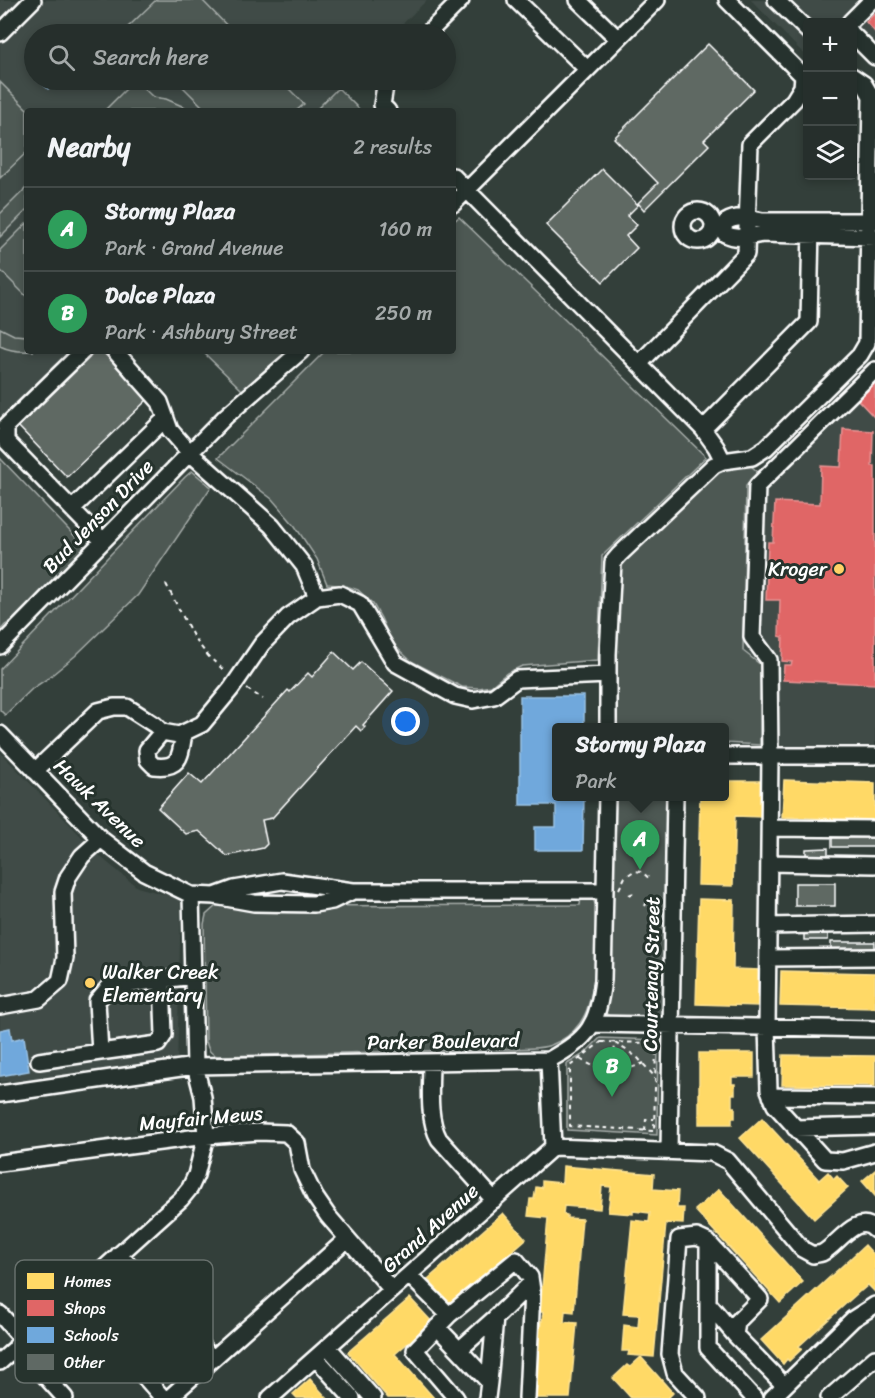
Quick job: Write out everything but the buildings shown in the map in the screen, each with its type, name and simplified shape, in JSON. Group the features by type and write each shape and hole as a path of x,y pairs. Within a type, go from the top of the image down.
{"street":[{"path":"0,33 33,0"},
{"path":"437,24 461,0"},
{"path":"516,0 587,69"},
{"path":"578,0 618,39"},
{"path":"456,201 657,0"},
{"path":"727,0 803,74"},
{"path":"776,0 803,28"},
{"path":"854,18 872,0"},
{"path":"857,39 875,57"},
{"path":"608,723 608,654 613,562 714,465 723,460 752,457 765,448 860,355 867,343 872,237 871,96 864,84 857,79"},
{"path":"639,364 746,254 750,144 794,100 803,83"},
{"path":"384,90 382,105 385,108"},
{"path":"456,179 703,429 717,447 723,460"},
{"path":"872,221 811,228 762,234 747,238 731,237 718,229 730,219 748,218 762,221 811,228 872,237"},
{"path":"703,429 809,322 811,228"},
{"path":"79,354 6,426 6,441 103,541"},
{"path":"117,354 160,402 170,430 190,453 272,526 304,566 317,597"},
{"name":"Bud Jenson Drive","path":"0,646 226,416 298,354"},
{"path":"875,370 757,486 752,637 769,660 770,828 767,1027 769,1090 775,1106 825,1160 843,1161 875,1152"},
{"path":"72,509 166,418"},
{"path":"35,771 98,711 127,707 162,732 179,735 202,724 237,681 262,644 288,617 317,597 340,594 360,604 395,663 455,696 473,700 494,696 518,679 608,675"},
{"path":"162,732 147,750 148,760 154,766 166,767 175,764 181,753 184,733"},
{"name":"Hawk Avenue","path":"0,734 101,839 144,872 191,895 215,896 254,903 314,904 332,901 353,891"},
{"path":"729,756 875,756"},
{"path":"608,801 611,893 600,1004 593,1024 875,1029"},
{"name":"Courtenay Street","path":"669,1151 675,801"},
{"path":"770,828 875,829"},
{"path":"0,1006 39,999 60,981 65,958 63,892 68,877 82,856 101,839"},
{"path":"769,863 875,865"},
{"name":"Hawk Avenue","path":"215,896 234,889 282,881 353,891 611,893"},
{"path":"112,1260 181,1199 190,1188 196,1175 206,1136 203,1097 195,1066 191,895"},
{"path":"768,926 875,924"},
{"path":"768,958 875,957"},
{"path":"100,1052 97,1000 108,988 193,976"},
{"path":"39,1061 158,1044 164,1035 162,980"},
{"name":"Parker Boulevard","path":"0,1094 195,1066 549,1060 571,1048 593,1024"},
{"path":"549,1060 553,1147 712,1153 728,1161 802,1249 813,1255 823,1253 854,1227 864,1224 875,1230"},
{"path":"431,1062 431,1105 435,1133 494,1200"},
{"path":"771,1096 875,1097"},
{"path":"795,1128 875,1126"},
{"name":"Mayfair Mews","path":"0,1163 206,1136 259,1132 286,1133 297,1143 302,1170 315,1197 347,1239 392,1290"},
{"name":"Grand Avenue","path":"270,1398 553,1147"},
{"path":"698,1398 675,1373 670,1354 679,1239 697,1237 708,1242 760,1299 737,1322 735,1335"},
{"path":"213,1357 347,1239"},
{"path":"708,1242 708,1348 754,1398"},
{"path":"119,1254 124,1260"},
{"path":"456,1398 415,1350 449,1315 516,1260 530,1277 532,1291 527,1398"},
{"path":"409,1275 449,1315"},
{"path":"459,1350 531,1283"},
{"path":"708,1303 735,1335 784,1385"},
{"path":"772,1398 853,1319 875,1305"},
{"path":"0,1314 15,1335"},
{"path":"487,1398 495,1318"},
{"path":"436,1328 489,1382"},
{"path":"0,1362 15,1347"},
{"path":"322,1352 352,1398"},
{"path":"322,1352 373,1398"},
{"path":"829,1398 875,1358"},
{"path":"53,1383 65,1398"},
{"path":"150,1383 163,1398"},
{"path":"168,1398 184,1383"}],"path":[{"path":"166,584 194,638 209,657 262,699"},
{"path":"611,893 625,877 634,871 642,872 651,880"},
{"path":"629,896 636,892"},
{"path":"645,906 648,898"},
{"path":"601,1042 615,1043 656,1043 654,1131 570,1126 570,1066 601,1042"},
{"path":"615,1043 644,1063 655,1077"},
{"path":"613,1070 615,1043"},
{"path":"580,1059 596,1067 613,1070 631,1068 644,1063"},
{"path":"645,1131 646,1119 654,1119"}],"shaded area":[{"path":"0,0 427,0 402,24 24,24 24,90 337,90 318,108 24,108 24,354 69,354 0,422"},
{"path":"156,0 202,0 225,24 131,24"},
{"path":"751,0 875,0 875,65 860,50 857,40 857,18 803,18 803,53"},
{"path":"0,82 26,108 24,108 24,155 0,178"},
{"path":"125,90 146,90 153,97 166,99 185,108 107,108"},
{"path":"186,90 290,90 304,104 299,108 204,108"},
{"path":"336,90 340,90 358,108 318,108"},
{"path":"24,190 24,213 0,237 0,214"},
{"path":"459,217 706,457 602,556 598,660 522,666 507,673 491,686 479,688 462,687 411,661 396,647 373,604 358,590 327,584 317,559 295,526 272,499 218,458 322,354 456,354 456,220"},
{"path":"24,226 24,294 0,270 0,250"},
{"path":"0,328 14,335 24,336 24,351 0,346"},
{"path":"205,354 286,354 243,391"},
{"path":"875,361 875,750 760,745 761,665 743,651 746,486 772,457"},
{"path":"0,458 87,549 30,610 5,625 0,631"},
{"path":"751,466 758,472 746,486 743,651 761,665 760,745 729,743 729,723 615,723 617,571 623,560 722,468"},
{"path":"192,471 211,487 138,595 75,656 33,688 5,715 0,710 0,669"},
{"name":"Walker Creek Elementary","path":"0,752 103,859 137,887 181,899 177,1067 0,1082"},
{"path":"612,801 669,801 664,1018 660,1020 611,1018 605,1012"},
{"path":"581,898 593,899 597,909 595,969 590,999 586,1012 577,1027 551,1045 541,1048 217,1056 212,1054 208,1048 204,924 206,915 216,906 580,905"},
{"path":"600,1038 658,1040 657,1135 567,1130 567,1064 584,1054"}],"place":[{"name":"Kroger","path":"839,569"},
{"name":"Stormy Plaza","path":"640,870"},
{"name":"Walker Creek Elementary","path":"90,983"},
{"name":"Dolce Plaza","path":"612,1097"}]}
